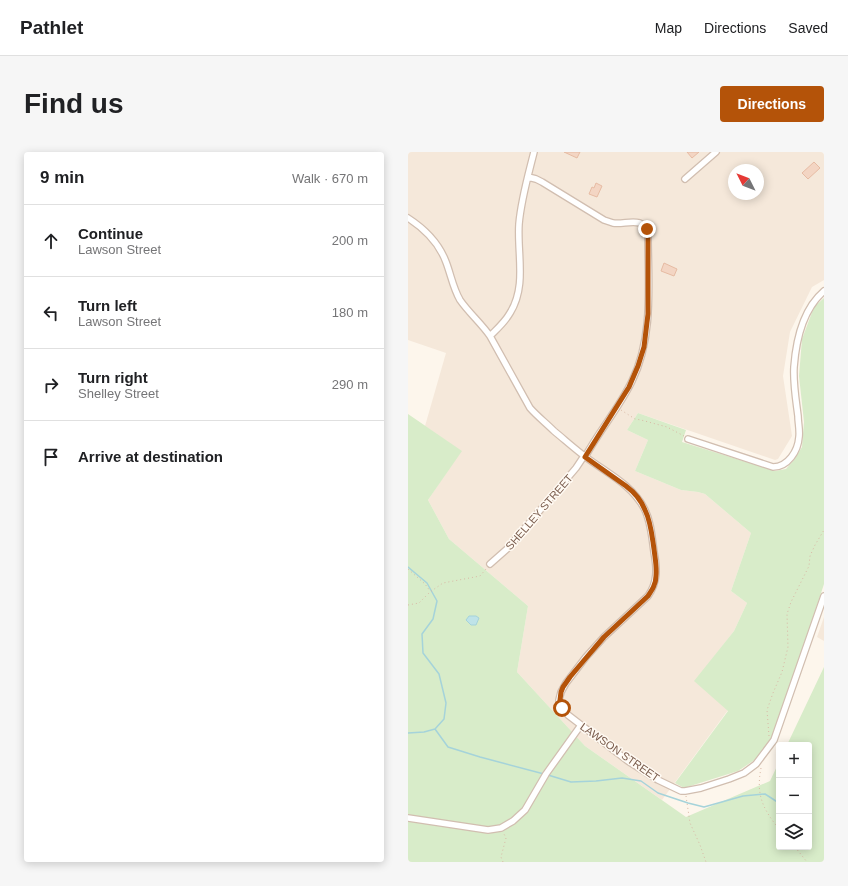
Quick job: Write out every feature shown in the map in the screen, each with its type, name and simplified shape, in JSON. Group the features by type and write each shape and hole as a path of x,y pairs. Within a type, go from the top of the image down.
{"street":[{"path":"490,336 511,313 519,292 519,225 522,204 534,152"},
{"path":"685,179 716,152"},
{"name":"SHELLEY STREET","path":"490,564 512,543 585,457 617,408 633,379 644,347 648,314 648,234 645,225 637,222 613,223 604,220 542,182 528,177"},
{"name":"LAWSON STREET","path":"408,218 424,230 438,246 446,262 453,285 460,300 490,336 530,408 585,457 632,491 645,509 650,523 656,563 656,577 652,590 648,596 598,643 563,687 560,700 562,708 568,715 628,761 676,789 685,791"},
{"path":"688,439 773,467 783,465 791,458 797,447 799,436 794,375 794,362 797,344 808,312 816,299 824,291"},
{"path":"685,791 715,784 744,773 756,764 774,740 819,618 824,596"},
{"path":"408,818 488,830 501,828 513,821 525,810 546,774 581,725"}],"path":[{"path":"617,408 635,419 667,427 688,439"},
{"path":"768,740 769,727 767,710 782,672 788,647 788,614 791,602 809,566 810,556 815,545 824,530"},
{"path":"408,605 419,603 430,592 443,583 480,576 490,564"},
{"path":"408,569 426,584 430,592"},
{"path":"761,767 759,780 760,798 765,810 776,825"},
{"path":"685,791 690,823 706,862"},
{"path":"501,828 506,838 501,856 503,862"},
{"path":"797,850 806,862"}],"shaded area":[{"path":"408,152 824,152 824,280 812,287 790,332 783,376 792,436 778,459 775,460 638,413 627,430 648,440 635,471 681,490 705,494 751,533 731,591 747,603 734,631 695,681 728,710 662,800 585,746 517,672 528,606 449,539 428,500 461,451 425,426 446,353 408,340"},
{"path":"824,617 824,641 817,637"}],"green space":[{"path":"824,298 824,584 774,736 756,759 738,771 684,788 675,783 728,711 694,681 734,631 747,603 731,591 751,533 705,494 681,490 635,471 648,440 627,430 638,413 686,430 682,442 775,471 786,469 802,447 804,422 799,376 802,339 814,307"},
{"path":"408,414 462,451 428,500 449,539 528,606 517,672 585,746 686,817 770,781 776,768 776,850 812,850 812,742 788,742 824,667 824,862 408,862"}],"water":[{"path":"469,616 476,616 479,618 476,625 471,625 466,620"}],"building":[{"path":"564,152 580,152 577,158"},
{"path":"687,152 699,152 692,158"},
{"path":"814,162 820,168 808,179 802,173"},
{"path":"596,183 602,186 597,197 589,194 592,187 594,188"},
{"path":"664,263 677,269 674,276 661,271"}],"waterway":[{"path":"408,567 427,583 437,601 433,619 422,634 423,653 439,674 446,703 444,719 435,729 424,732 408,733"},
{"path":"435,729 448,747 544,774"},
{"path":"548,775 571,782 622,778 641,781 658,793 704,807 743,796 765,794 776,801"}],"route":[{"path":"562,708 560,697 563,687 604,637 648,596 655,584 656,563 650,523 645,509 632,491 585,457 629,387 644,347 648,314 647,229"}]}
